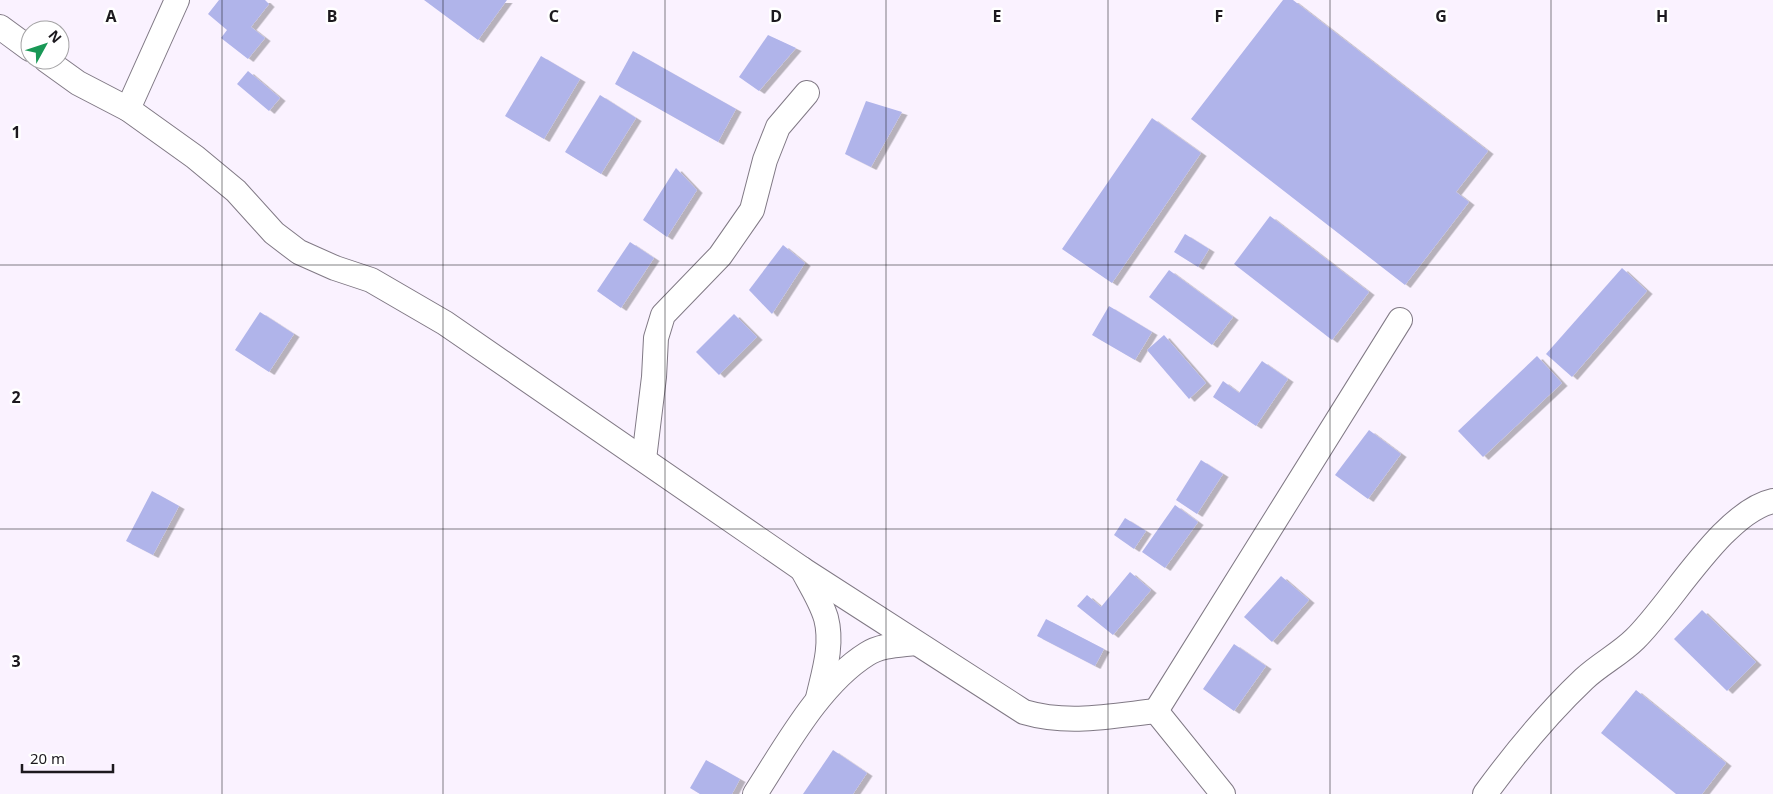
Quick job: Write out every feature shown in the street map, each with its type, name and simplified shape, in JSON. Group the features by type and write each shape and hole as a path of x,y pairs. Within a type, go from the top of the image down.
{"street":[{"path":"128,109 177,0"},
{"path":"0,27 20,42"},
{"path":"60,70 78,83 128,109 202,163 236,191 274,233 299,252 334,268 371,280 445,323 802,569 1024,712 1048,719 1077,719 1156,711"},
{"path":"644,459 654,378 656,338 662,315 720,256 752,210 765,160 778,127 807,93"},
{"path":"1156,711 1400,320"},
{"path":"1485,794 1528,736 1585,678 1635,639 1725,532 1750,510 1773,501"},
{"path":"802,569 825,616 829,636 828,656 818,698"},
{"path":"755,794 818,698 867,654 886,646 915,643"},
{"path":"1156,711 1223,794"}],"building":[{"path":"219,0 265,0 269,4 251,27 265,38 248,59 221,38 227,30 208,14"},
{"path":"424,0 507,0 478,40"},
{"path":"1283,0 1293,0 1488,151 1456,192 1469,202 1405,285 1191,119"},
{"path":"768,35 796,48 759,91 739,77"},
{"path":"633,51 736,109 718,142 615,84"},
{"path":"541,56 580,79 544,139 505,116"},
{"path":"248,71 280,98 269,111 237,84"},
{"path":"600,95 636,118 601,174 565,152"},
{"path":"866,101 902,112 871,167 845,154"},
{"path":"1152,118 1201,153 1112,283 1062,249"},
{"path":"676,168 697,190 667,237 643,220"},
{"path":"1270,216 1369,292 1332,340 1234,264"},
{"path":"1185,234 1209,249 1198,267 1174,252"},
{"path":"630,242 654,258 621,308 597,291"},
{"path":"783,245 805,263 772,314 749,290"},
{"path":"1622,268 1647,291 1572,377 1546,354"},
{"path":"1169,270 1233,317 1212,345 1149,297"},
{"path":"1109,306 1152,332 1135,360 1092,335"},
{"path":"260,312 294,334 269,372 235,350"},
{"path":"734,314 757,337 719,375 696,352"},
{"path":"1164,335 1206,383 1189,399 1147,350"},
{"path":"1537,356 1562,383 1483,457 1458,431"},
{"path":"1262,361 1288,379 1256,426 1213,397 1223,381 1239,393"},
{"path":"1369,430 1401,454 1368,499 1335,475"},
{"path":"1201,460 1223,474 1197,514 1176,500"},
{"path":"152,491 179,506 153,555 126,541"},
{"path":"1175,505 1198,522 1165,568 1142,552"},
{"path":"1125,518 1146,531 1134,549 1114,535"},
{"path":"1130,572 1151,590 1113,635 1077,606 1087,595 1101,607"},
{"path":"1281,576 1309,600 1272,642 1244,617"},
{"path":"1702,610 1756,662 1727,691 1674,639"},
{"path":"1046,619 1104,649 1095,666 1037,636"},
{"path":"1234,644 1266,666 1234,711 1203,689"},
{"path":"1636,690 1726,763 1702,794 1676,794 1601,733"},
{"path":"833,750 867,773 853,794 803,794"},
{"path":"706,760 740,779 732,794 700,794 690,788"}]}
